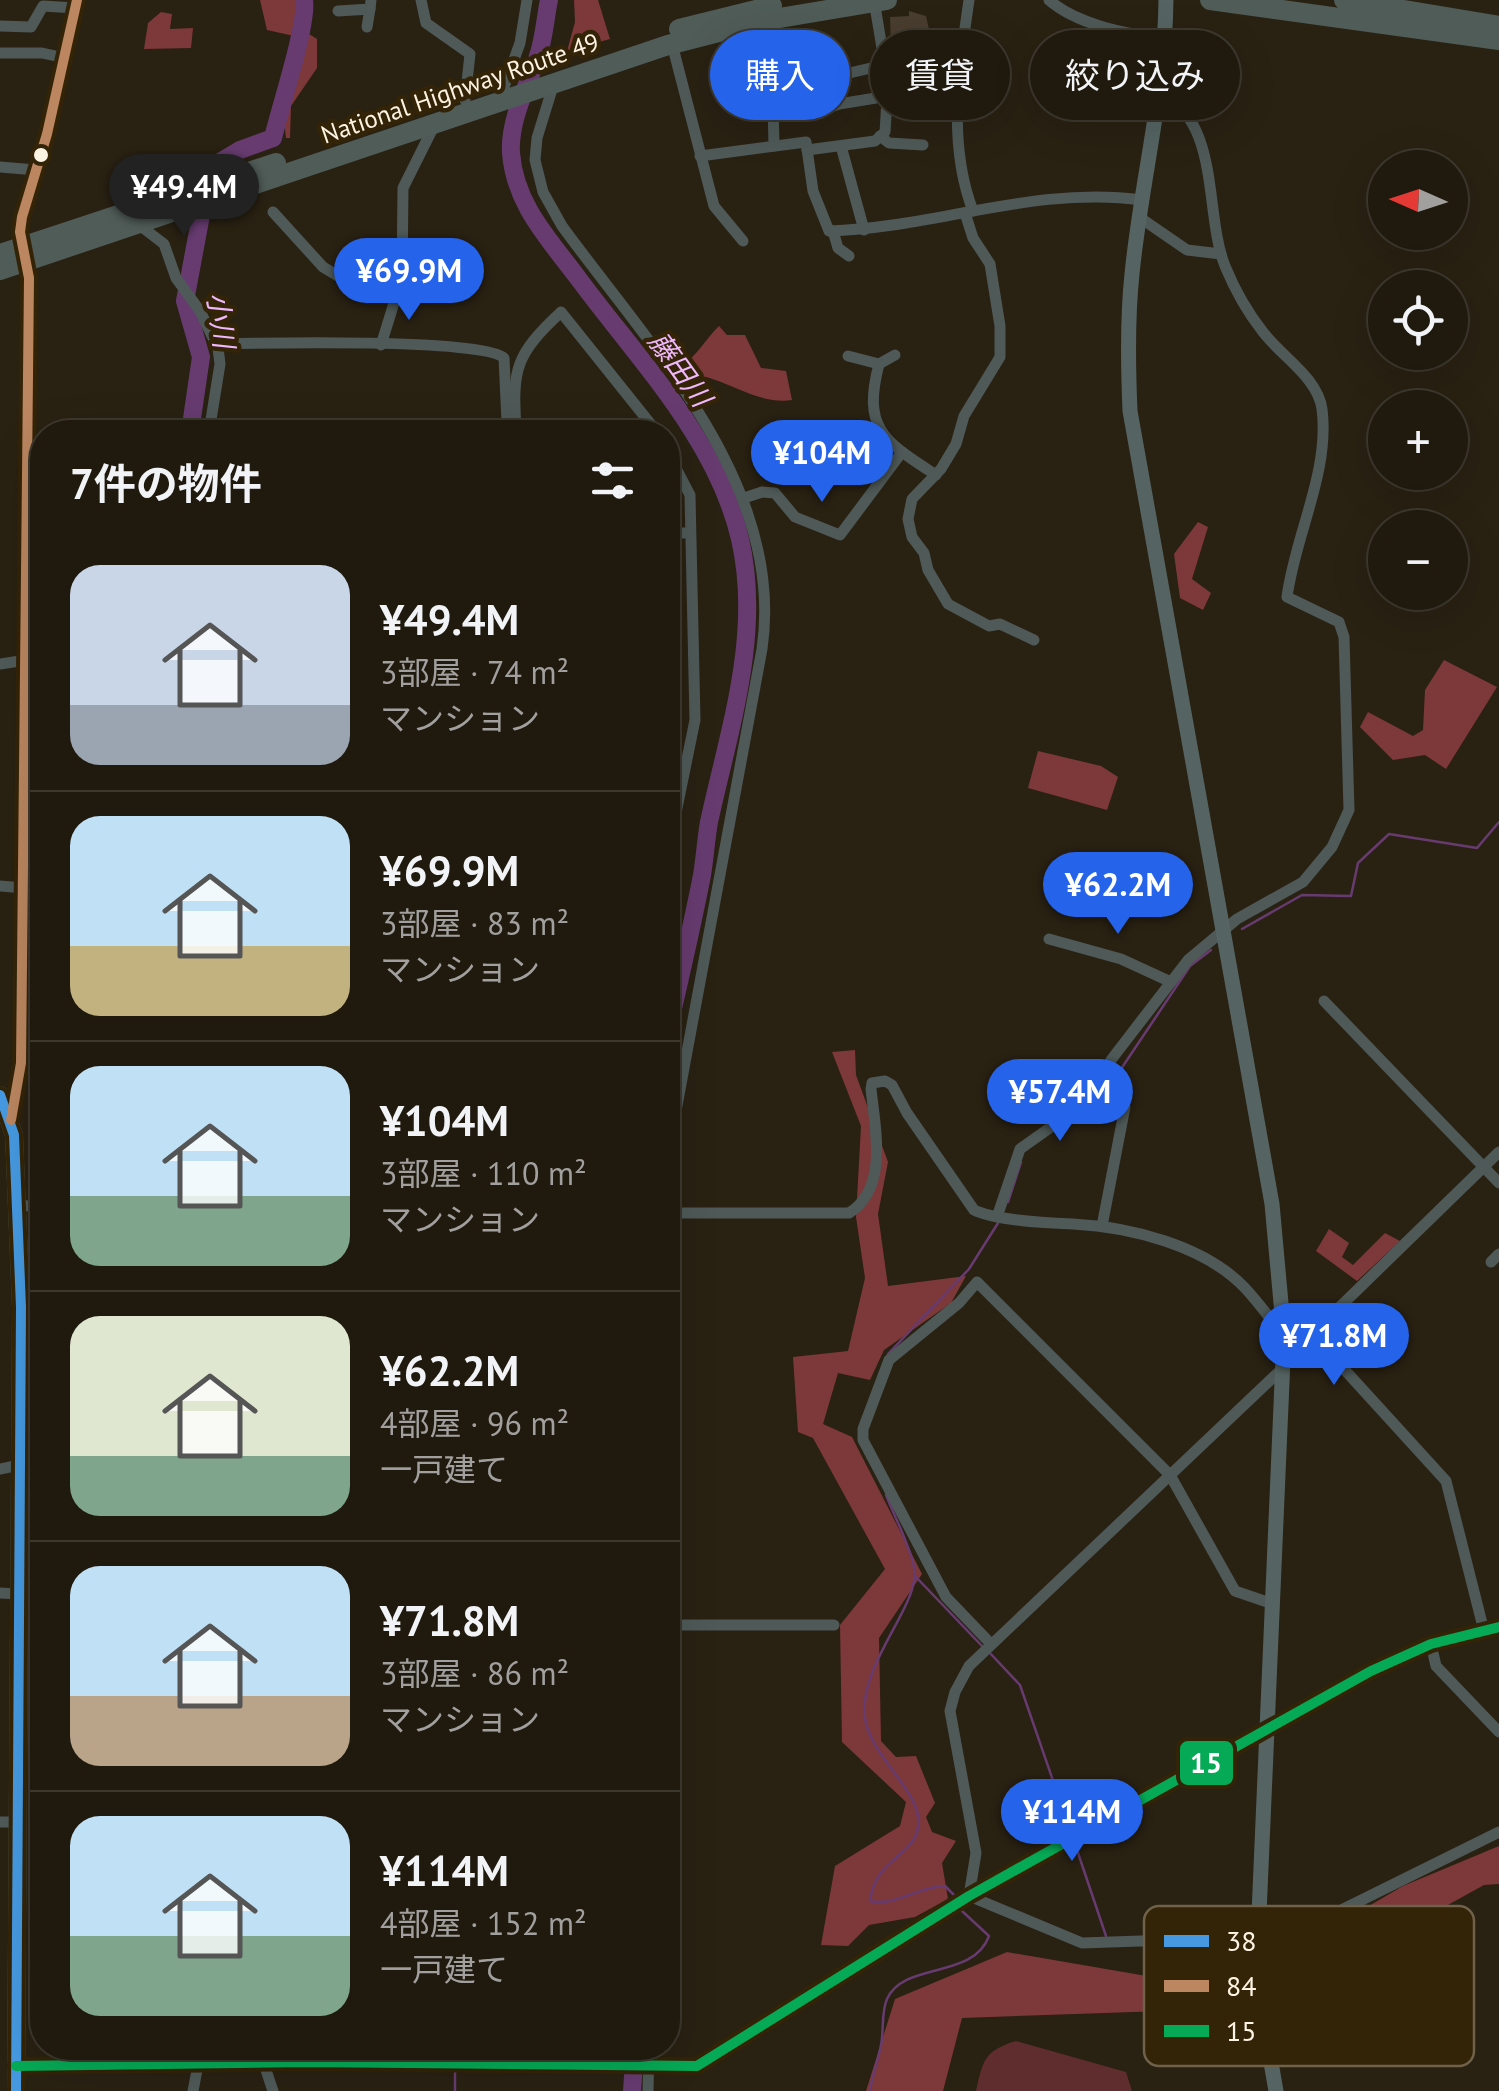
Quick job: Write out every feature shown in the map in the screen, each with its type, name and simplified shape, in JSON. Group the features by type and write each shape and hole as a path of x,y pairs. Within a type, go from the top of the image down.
{"highway":[{"name":"National Highway Route 49","path":"553,78 730,14 803,0"},
{"name":"National Highway Route 49","path":"0,270 25,254 465,100 672,44 730,14 760,22 886,0"},
{"path":"1210,0 1499,40"},
{"path":"1344,0 1499,26"},
{"name":"National Highway Route 49","path":"0,254 25,254 138,224 435,124 506,91"}],"main road":[{"path":"0,1095 11,1120 12,1203 22,1306 20,1465 9,1593 18,1627 8,1822 16,2091"}],"street":[{"path":"421,0 426,23 470,54 465,100"},
{"path":"506,91 528,0"},
{"path":"969,0 956,95 962,182 973,238 990,264 1000,326 1000,357 964,416 956,444 936,475 912,499 908,519 936,587 948,604 989,626 1000,624 1034,640"},
{"path":"1049,0 1066,13 1124,30"},
{"path":"1166,0 1166,30"},
{"path":"874,1 879,30"},
{"path":"0,26 32,26 43,6 76,4 22,217 27,516 25,833 22,1063 11,1120"},
{"path":"338,12 370,4 367,28"},
{"path":"760,22 772,60 774,146"},
{"path":"672,44 714,206 744,241"},
{"path":"0,53 42,53 65,58"},
{"path":"553,78 534,148 543,192 562,226 717,439 744,498 764,574 766,622 680,1089"},
{"path":"807,150 875,141 885,132 886,120"},
{"path":"1156,120 1139,217 1127,335 1130,411 1272,1204 1284,1336 1259,1906"},
{"path":"1102,1226 1125,1107 1109,1064 1188,960 1223,931 1314,871 1346,822 1350,794 1344,638 1339,622 1287,597 1315,486 1323,416 1320,394 1264,333 1221,254 1197,136 1188,120"},
{"path":"402,282 403,188 435,124"},
{"path":"880,136 889,143 923,144"},
{"path":"700,156 806,142 813,191 829,231 864,230 1027,202 1142,200"},
{"path":"841,146 864,230"},
{"path":"0,167 36,170"},
{"path":"273,212 323,267 338,276 398,290 380,345"},
{"path":"1139,217 1187,250 1221,254"},
{"path":"138,224 164,244 185,291 217,344 220,364 211,420"},
{"path":"833,231 838,248 849,256"},
{"path":"516,420 515,369 538,333 560,312 646,420"},
{"path":"217,344 434,346 502,354 507,420"},
{"path":"848,356 879,364 895,356"},
{"path":"879,364 872,392 872,415 902,452 936,475"},
{"path":"744,498 775,493 795,517 840,535 902,452"},
{"path":"680,476 690,495 695,720 680,785"},
{"path":"680,533 690,533"},
{"path":"0,664 26,660"},
{"path":"25,833 30,832"},
{"path":"0,886 24,888"},
{"path":"1049,939 1121,959 1172,982"},
{"path":"1324,1001 1499,1183"},
{"path":"998,1214 1020,1149 1096,1095 1110,1073"},
{"path":"680,1214 849,1214 860,1207 878,1154 871,1089 872,1084 882,1080 892,1085 970,1206 981,1214 1102,1226 1186,1248 1242,1285 1284,1336"},
{"path":"1284,1336 1312,1334 1499,1152"},
{"path":"12,1203 30,1205"},
{"path":"991,1644 946,1597 864,1440 864,1410 889,1360 977,1282 1170,1475 1235,1591 1270,1603"},
{"path":"469,2060 649,2068 696,2066 969,1896 1398,1656 1492,1629 1446,1480 1312,1334"},
{"path":"969,1896 976,1853 950,1711 955,1692 970,1666 1284,1368"},
{"path":"0,1469 20,1465"},
{"path":"680,1625 834,1625"},
{"path":"18,1627 30,1627"},
{"path":"1431,1644 1436,1666 1499,1732"},
{"path":"1349,1906 1499,1832"},
{"path":"969,1896 1082,1943 1144,1941"},
{"path":"16,2066 264,2064 283,2060"},
{"path":"648,2091 649,2060"},
{"path":"264,2064 272,2091"},
{"path":"193,2091 198,2065"},
{"path":"1272,2066 1276,2091"}],"shaded area":[{"path":"260,0 299,0 294,36 267,30"},
{"path":"574,0 598,0 610,39 567,51 575,22"},
{"path":"161,12 172,14 170,29 193,28 191,48 144,49 148,23"},
{"path":"306,32 317,39 317,68 291,106 290,138 286,138 282,103"},
{"path":"719,326 727,335 745,335 761,368 786,371 792,400 763,398 707,377 678,374 651,341 656,335 679,368"},
{"path":"1198,522 1208,527 1192,579 1211,593 1203,610 1180,598 1174,554"},
{"path":"1444,660 1497,687 1446,769 1425,755 1393,760 1360,727 1368,712 1413,736 1423,730 1425,690"},
{"path":"1038,751 1101,766 1118,777 1107,810 1028,788"},
{"path":"855,1050 856,1075 888,1162 878,1214 888,1286 966,1276 951,1303 884,1350 870,1380 838,1373 823,1424 852,1437 922,1574 879,1638 881,1741 896,1757 916,1756 935,1803 926,1817 932,1832 956,1841 942,1863 948,1899 915,1917 869,1925 848,1946 821,1945 835,1866 900,1826 906,1802 842,1742 840,1625 885,1569 813,1438 798,1432 793,1357 848,1351 865,1278 856,1217 861,1126 832,1052"},
{"path":"1329,1229 1349,1243 1342,1257 1353,1265 1385,1233 1400,1241 1357,1281 1316,1251"},
{"path":"1499,1846 1499,1884 1484,1885 1446,1906 1369,1906 1403,1886"},
{"path":"1007,1952 1144,1976 1144,2012 962,2018 943,2091 866,2091 895,1999"},
{"path":"1016,2041 1126,2072 1132,2091 976,2091 991,2053"}],"building":[{"path":"909,11 926,16 929,30 890,30 890,17 909,16"}],"waterway":[{"name":"小川","path":"210,168 240,150 273,138 298,46 304,0"},
{"name":"藤田川","path":"549,0 539,52 513,129 511,153 519,189 545,235 694,434 729,502 746,575 740,682 680,977"},
{"name":"小川","path":"192,420 201,357 185,301 201,215"},
{"path":"1242,929 1302,895 1351,896 1358,863 1389,834 1477,848 1499,822"},
{"path":"1117,1075 1190,966 1211,950"},
{"path":"1008,1202 1021,1162"},
{"path":"888,1354 969,1269 998,1223"},
{"path":"886,1495 912,1558 914,1582 871,1676 865,1718 876,1747 913,1801 918,1827 910,1845 879,1876 870,1901 888,1901 945,1886 954,1895"},
{"path":"915,1576 982,1646"},
{"path":"988,1651 1020,1685 1068,1824"},
{"path":"26,1668 30,1667"},
{"path":"1076,1847 1106,1936"},
{"path":"870,2091 881,2045 885,2004 896,1987 908,1979 969,1959 981,1950 989,1936 962,1911"},
{"name":"藤田川","path":"632,2091 634,2060"},
{"path":"455,2073 455,2091"}],"transit line":[{"name":"84","path":"11,1120 21,1063 29,278 20,232 77,0"},
{"name":"38","path":"0,1095 14,1135 21,1307 16,2091"},
{"name":"15","path":"16,2066 305,2062 697,2066 969,1896 1371,1671 1431,1644 1499,1627"}]}
